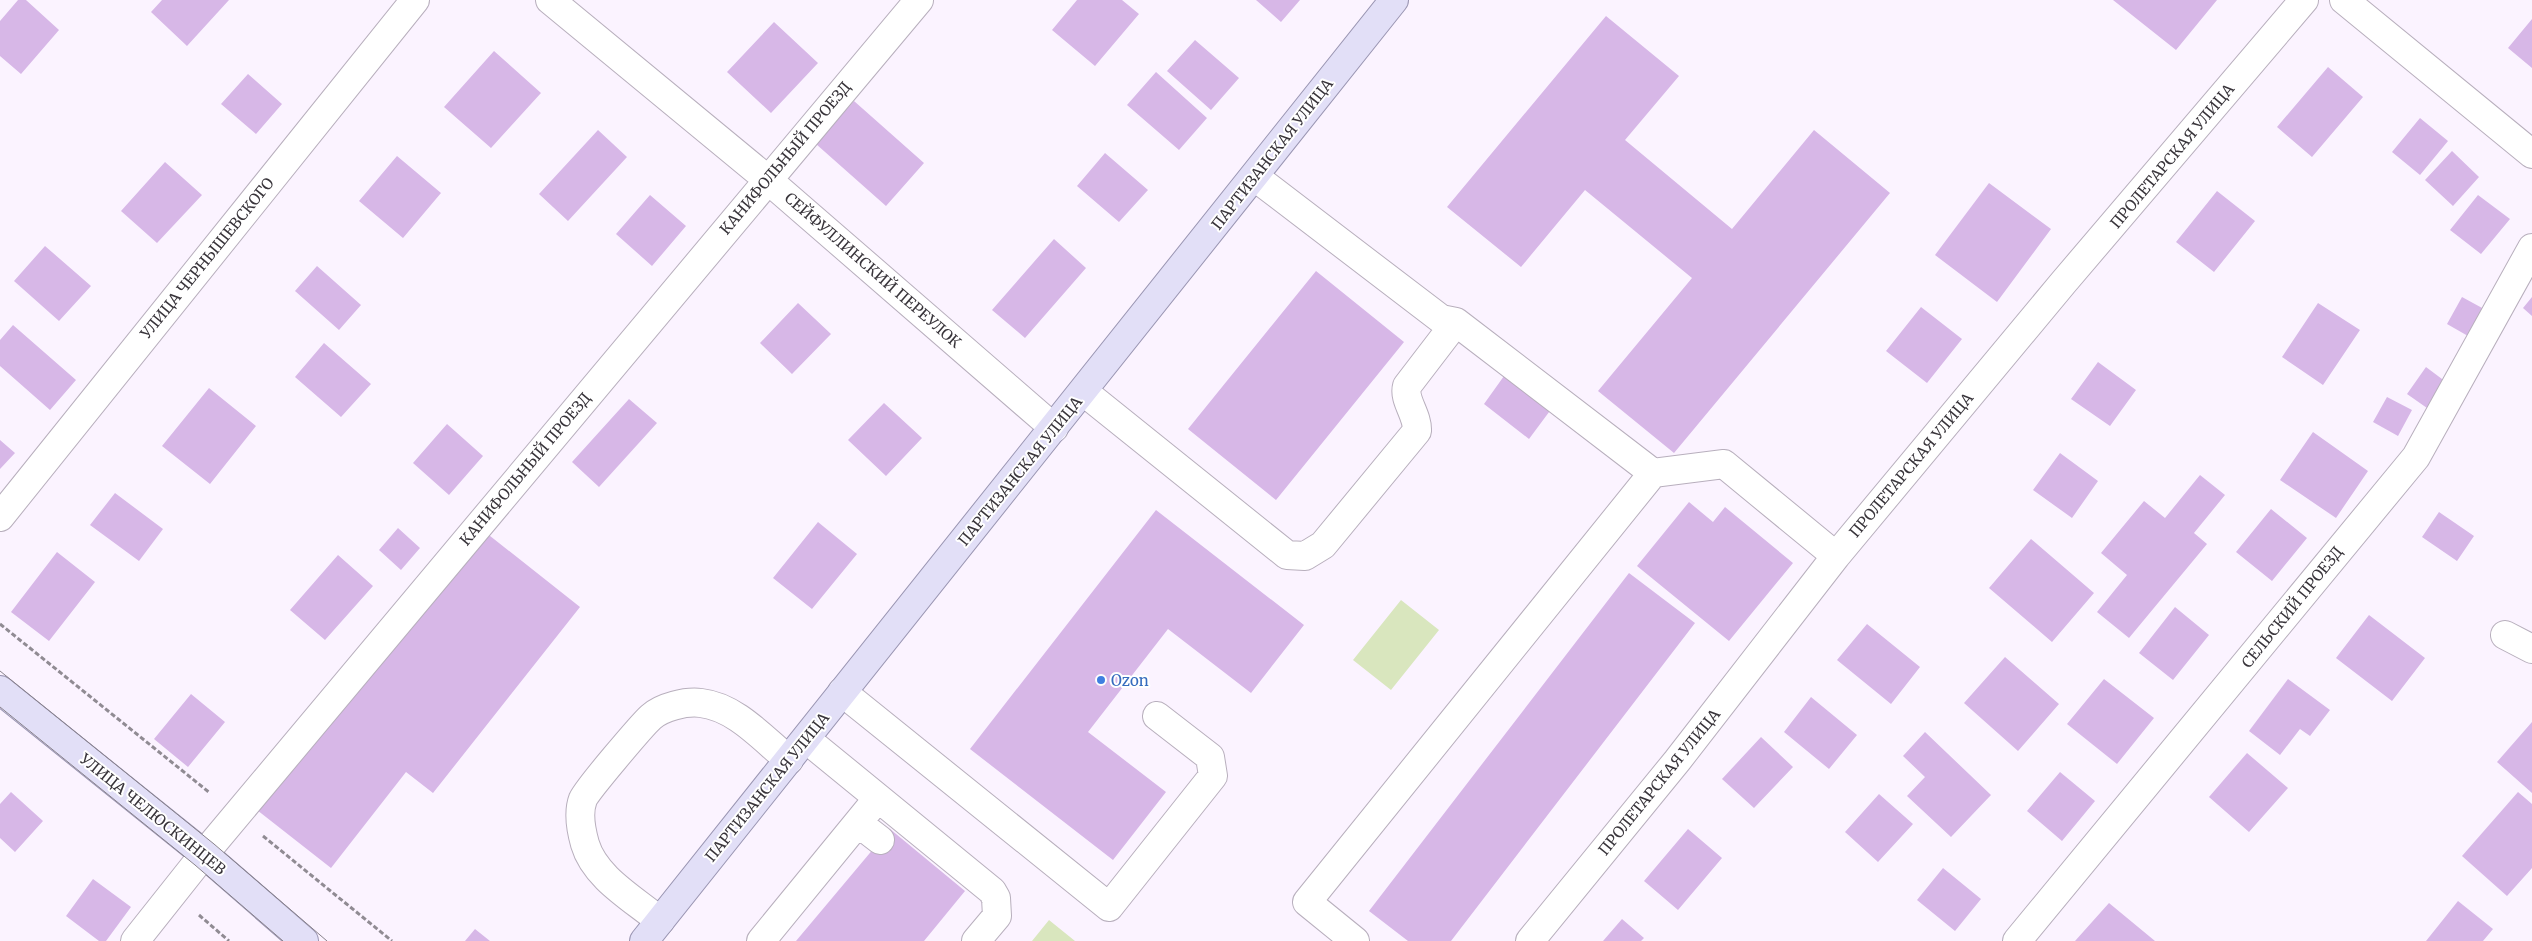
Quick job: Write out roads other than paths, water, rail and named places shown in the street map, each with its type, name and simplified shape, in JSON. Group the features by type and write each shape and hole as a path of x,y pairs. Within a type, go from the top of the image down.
{"main road":[{"name":"ПАРТИЗАНСКАЯ УЛИЦА","path":"652,931 1084,392 1394,0"},
{"name":"УЛИЦА ЧЕЛЮСКИНЦЕВ","path":"0,690 204,854 304,941"}],"street":[{"name":"УЛИЦА ЧЕРНЫШЕВСКОГО","path":"0,517 415,0"},
{"name":"СЕЙФУЛЛИНСКИЙ ПЕРЕУЛОК","path":"550,0 767,179 1054,428"},
{"name":"КАНИФОЛЬНЫЙ ПРОЕЗД","path":"135,941 204,854 767,179 919,0"},
{"name":"ПРОЛЕТАРСКАЯ УЛИЦА","path":"1530,941 1677,761 1836,556 2304,0"},
{"path":"2344,0 2532,154"},
{"path":"1254,177 1441,319 1456,322 1653,473"},
{"name":"СЕЛЬСКИЙ ПРОЕЗД","path":"2017,941 2416,457 2532,248"},
{"path":"1084,392 1287,555 1305,556 1323,545 1418,431 1417,422 1406,389 1456,322"},
{"path":"1355,941 1307,902 1653,473 1724,464 1836,556"},
{"path":"2505,635 2532,649"},
{"path":"842,692 1108,907 1213,776 1210,757 1157,716"},
{"path":"652,931 600,872 592,860 585,843 580,818 583,798 652,716 675,705 700,702 730,712 878,798 992,891 996,898 997,916 976,941"},
{"path":"761,941 878,798"},
{"path":"858,823 880,840"}],"tram line":[{"path":"0,671 214,844 327,941"},
{"path":"0,707 195,865 283,941"}],"place":[{"name":"Ozon","path":"1101,680"}]}
